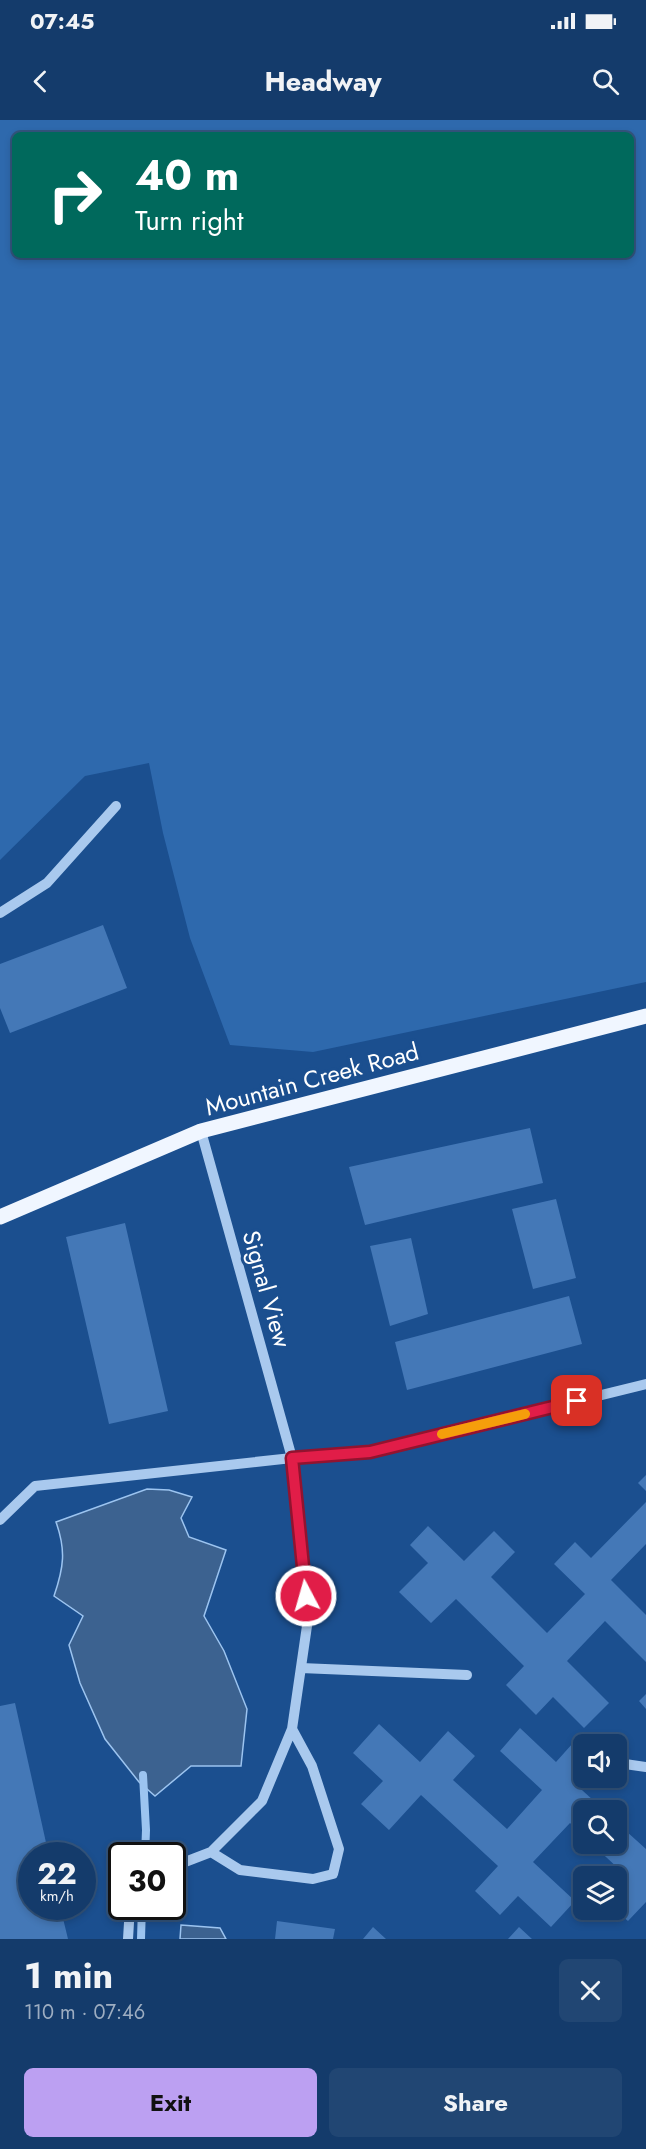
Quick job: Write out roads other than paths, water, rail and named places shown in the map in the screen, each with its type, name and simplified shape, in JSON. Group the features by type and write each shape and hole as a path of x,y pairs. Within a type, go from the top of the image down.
{"main road":[{"name":"Mountain Creek Road","path":"0,1216 201,1131 646,1016"}],"street":[{"path":"0,913 47,884 116,806"},
{"name":"Signal View","path":"201,1131 292,1458 308,1619 292,1729 262,1801 211,1852"},
{"path":"0,1520 35,1486 292,1458 370,1452 646,1384"},
{"path":"301,1668 466,1675"},
{"path":"186,1862 211,1852 240,1870 313,1879 333,1874 339,1849 312,1766 292,1729"},
{"path":"627,1764 646,1767"},
{"path":"128,1939 129,1920"}],"waterway":[{"path":"143,1775 146,1842"},
{"path":"141,1939 142,1920"}]}
